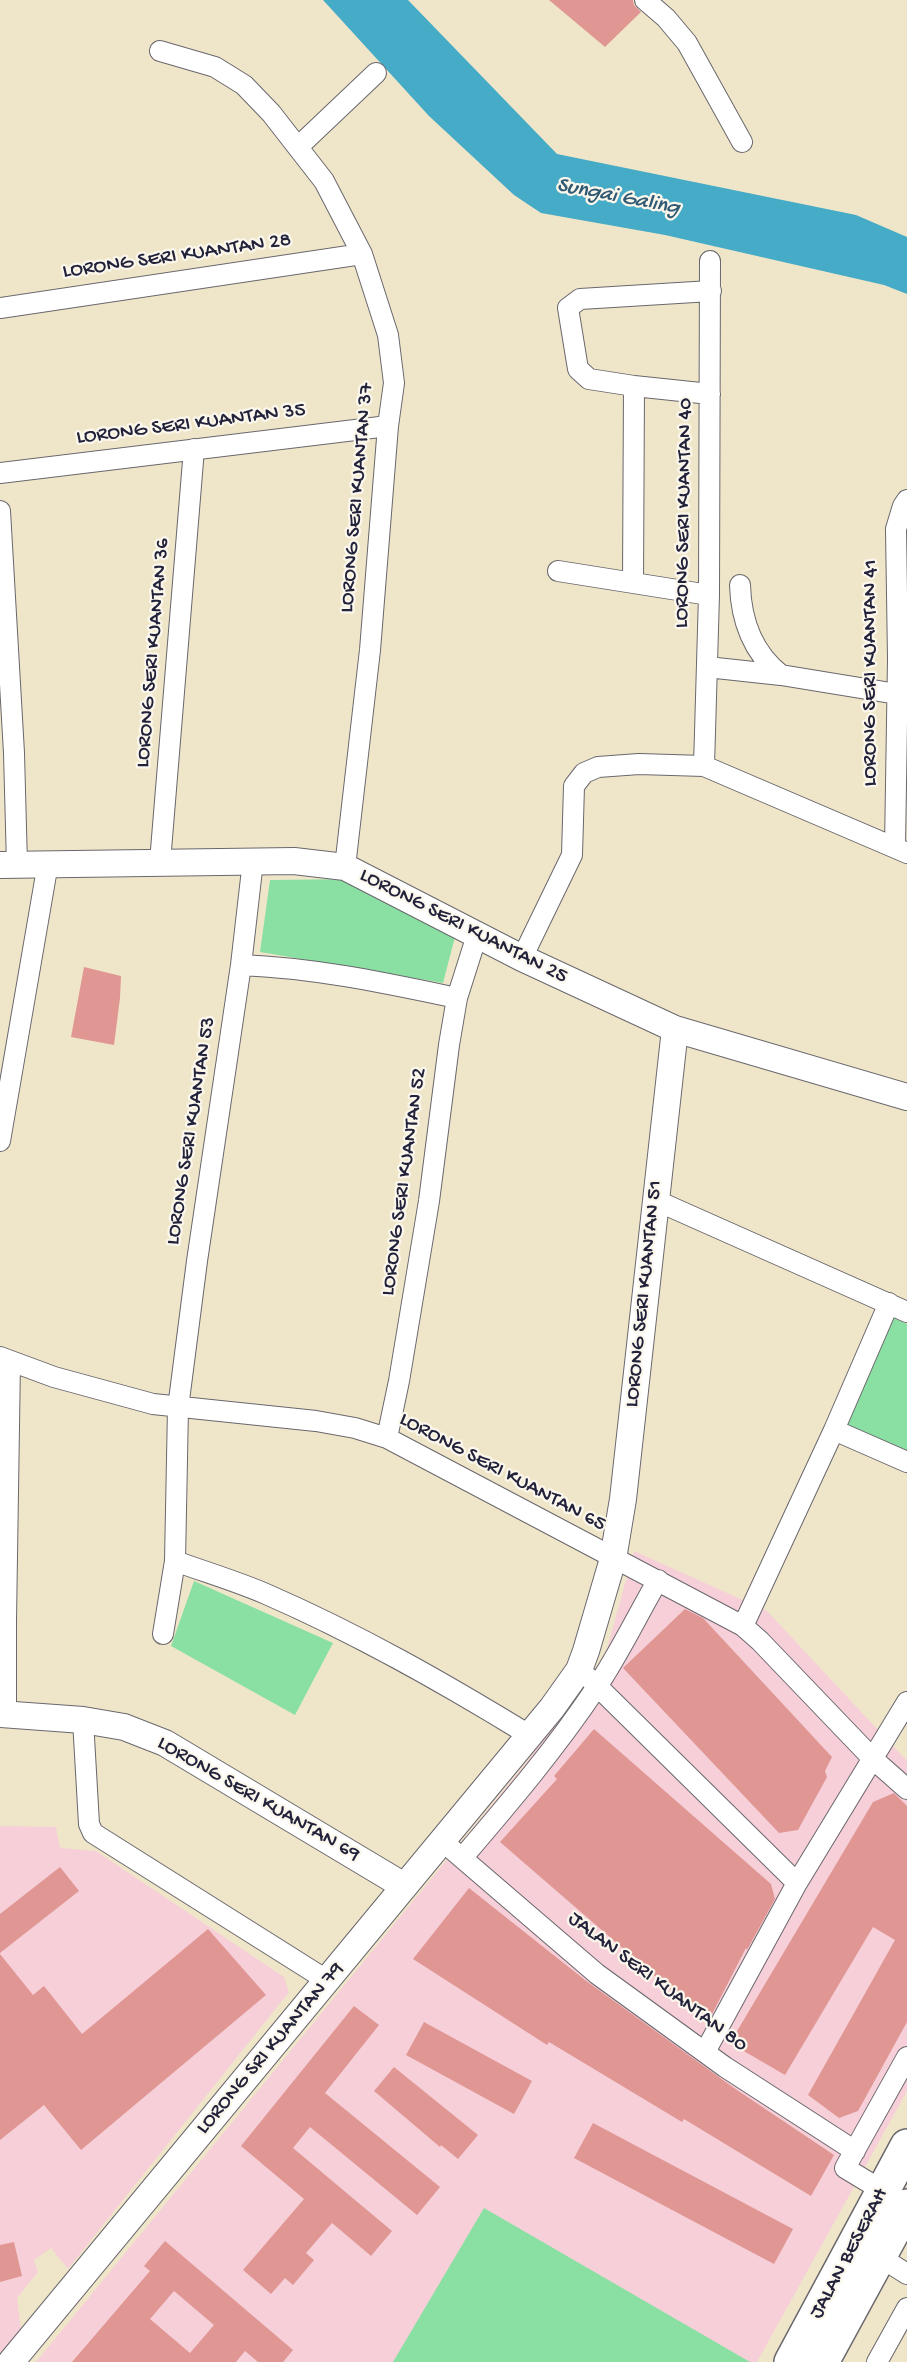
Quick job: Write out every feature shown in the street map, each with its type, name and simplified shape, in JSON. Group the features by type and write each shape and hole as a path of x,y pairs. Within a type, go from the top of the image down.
{"highway":[{"name":"JALAN BESERAH","path":"822,2362 880,2257 907,2146"},
{"name":"JALAN BESERAH","path":"791,2362 895,2198"}],"street":[{"path":"645,0 666,18 687,43 742,142"},
{"name":"LORONG SERI KUANTAN 37","path":"160,51 215,67 244,85 271,113 324,181 362,254 388,335 393,383 387,426 370,650 345,867"},
{"path":"298,147 376,73"},
{"name":"LORONG SERI KUANTAN 28","path":"0,308 362,254"},
{"name":"LORONG SERI KUANTAN 40","path":"704,766 709,595 710,261"},
{"path":"710,394 589,380 578,369 568,308 580,298 711,291"},
{"path":"633,582 634,386"},
{"name":"LORONG SERI KUANTAN 35","path":"0,473 387,426"},
{"name":"LORONG SERI KUANTAN 36","path":"160,862 195,449"},
{"name":"LORONG SERI KUANTAN 41","path":"901,850 897,694 902,661 896,529 907,500"},
{"path":"0,512 9,865"},
{"path":"558,571 709,595"},
{"path":"740,585 740,608 755,645 768,665 781,675"},
{"path":"707,667 781,675 897,694"},
{"path":"522,958 572,855 574,786 585,773 598,767 639,764 704,766 901,850"},
{"name":"LORONG SERI KUANTAN 53","path":"164,1634 175,1561 178,1408 197,1261 241,965 253,861"},
{"name":"LORONG SERI KUANTAN 25","path":"9,865 294,861 345,867 522,958 675,1029 907,1097"},
{"path":"0,1142 48,863"},
{"name":"LORONG SERI KUANTAN 52","path":"387,1438 429,1201 457,998 477,935"},
{"path":"241,965 355,976 457,998"},
{"name":"LORONG SERI KUANTAN 51","path":"588,1678 623,1499 675,1029"},
{"path":"655,1200 907,1312"},
{"path":"743,1626 834,1430 889,1303"},
{"path":"3,1714 6,1621 5,1359"},
{"name":"LORONG SERI KUANTAN 65","path":"5,1359 54,1377 115,1395 178,1408 316,1421 355,1428 387,1438 743,1626 873,1759 907,1789"},
{"path":"834,1430 907,1462"},
{"path":"175,1561 265,1593 359,1637 437,1678 529,1735"},
{"path":"463,1857 535,1772 588,1678 658,1580"},
{"path":"588,1678 797,1883"},
{"name":"LORONG SRI KUANTAN 79","path":"11,2362 558,1700 588,1678"},
{"path":"705,2052 797,1883 873,1759 898,1736 907,1702"},
{"name":"LORONG SERI KUANTAN 69","path":"3,1714 83,1720 124,1727 165,1743 404,1886"},
{"path":"83,1720 89,1824 93,1833 328,1981"},
{"name":"JALAN SERI KUANTAN 80","path":"441,1840 597,1974 705,2052 855,2151"},
{"path":"895,2198 845,2168 907,2057"},
{"path":"880,2257 907,2274"},
{"path":"877,2362 907,2308"}],"shaded area":[{"path":"634,1551 767,1611 907,1761 907,2091 757,2362 36,2362 526,1763 605,1656"},
{"path":"0,1826 56,1827 60,1848 96,1851 284,1977 289,1992 68,2269 51,2248 34,2260 38,2272 17,2298 21,2330 0,2355"}],"green space":[{"path":"354,879 456,933 443,983 260,952 270,880"},
{"path":"890,1316 907,1324 907,1454 846,1425"},
{"path":"194,1581 333,1643 295,1715 171,1646"},
{"path":"484,2208 750,2362 393,2362"}],"water":[{"name":"Sungai Galing","path":"323,0 408,0 557,154 856,215 907,237 907,294 884,285 665,235 541,213 514,195 429,116"}],"building":[{"path":"549,0 633,0 634,5 641,12 605,47"},
{"path":"84,967 121,976 114,1045 71,1037"},
{"path":"685,1609 703,1618 832,1757 825,1771 827,1777 798,1830 779,1833 623,1668"},
{"path":"594,1729 771,1884 775,1899 747,1950 746,1948 708,2022 500,1842 557,1779 554,1776"},
{"path":"894,1793 907,1806 907,2022 858,2111 839,2118 808,2095 895,1940 873,1927 785,2075 730,2043 873,1802"},
{"path":"60,1867 79,1891 0,1953 0,1914"},
{"path":"469,1888 585,1980 734,2088 834,2155 811,2196 684,2119 682,2122 549,2042 547,2045 413,1959"},
{"path":"208,1929 266,1995 81,2150 44,2105 0,2140 0,1954 33,1995 44,1986 82,2034"},
{"path":"354,2006 379,2025 325,2093 440,2187 417,2215 310,2127 293,2148 392,2231 371,2256 332,2223 306,2253 314,2260 293,2285 285,2278 271,2294 243,2270 304,2199 241,2146"},
{"path":"424,2022 532,2081 514,2114 406,2055"},
{"path":"394,2067 478,2135 458,2159 441,2145 440,2147 374,2091"},
{"path":"593,2123 793,2229 774,2264 574,2158"},
{"path":"165,2241 293,2350 283,2362 258,2362 245,2351 236,2362 72,2362 150,2271 144,2266","holes":["174,2291 214,2325 190,2353 150,2319"]},
{"path":"14,2242 22,2276 0,2282 0,2245"}]}
